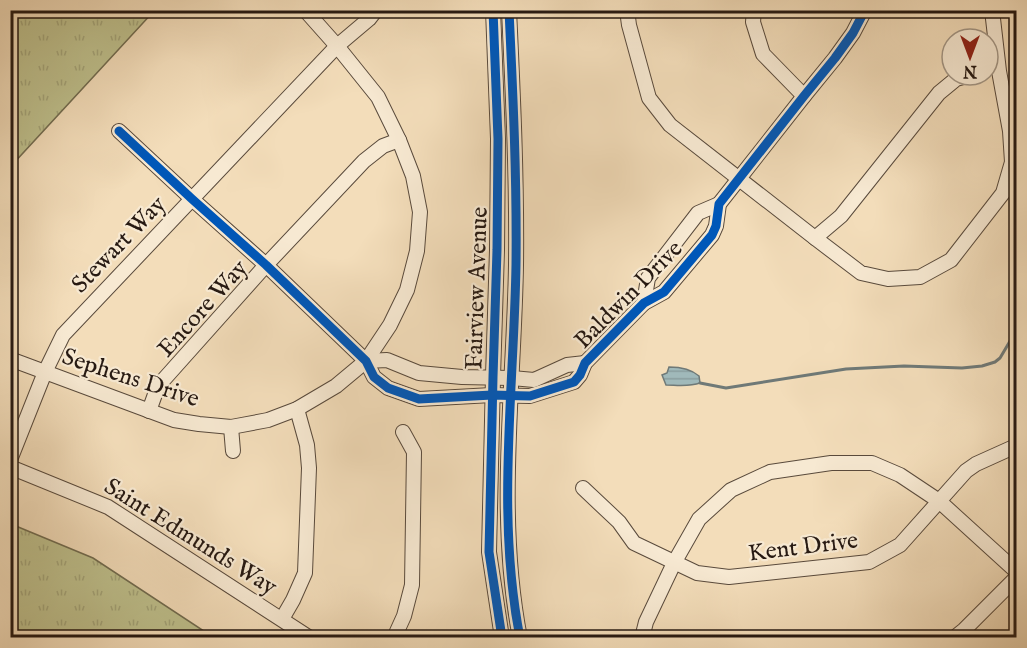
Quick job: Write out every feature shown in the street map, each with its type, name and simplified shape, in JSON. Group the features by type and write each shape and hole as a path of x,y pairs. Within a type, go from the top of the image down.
{"street":[{"name":"Sephens Drive","path":"10,359 174,420 231,427 268,420 297,409 336,387 366,361 390,325 407,290 417,251 420,212 413,176 378,97 305,10"},
{"name":"Stewart Way","path":"10,460 45,372 63,335 337,46 369,19 376,10"},
{"name":"Fairview Avenue","path":"493,10 498,150 489,552 502,638"},
{"name":"Fairview Avenue","path":"509,10 515,148 516,266 507,496 513,604 520,638"},
{"path":"627,10 649,98 670,125 861,273 888,279 920,277 951,260 1003,194 1012,162 1010,131 998,87"},
{"path":"754,10 753,22 763,54 804,96"},
{"name":"Baldwin Drive","path":"119,131 266,265 366,361 374,377 388,388 419,399 492,395 530,396 574,382 585,363 644,303 664,292 712,235 716,226 719,204 835,58 866,10"},
{"path":"992,10 993,27"},
{"path":"814,238 841,216 939,93 946,87"},
{"name":"Encore Way","path":"149,411 158,387 266,265 364,161 383,146 399,140"},
{"name":"Baldwin Drive","path":"644,303 648,278 687,226 698,213 719,204"},
{"name":"Baldwin Drive","path":"366,361 387,360 419,373 534,380 567,365 585,363"},
{"path":"282,619 305,573 309,468 307,446 297,409"},
{"path":"231,427 232,451"},
{"path":"394,638 404,616 412,585 414,452 403,432"},
{"name":"Kent Drive","path":"584,488 619,522 634,543 697,573 729,577 869,562 900,545 966,471 976,464 1017,446"},
{"path":"642,638 646,622 674,563 699,519 731,490 770,472 831,463 872,463 900,475 939,501 1017,571"},
{"name":"Saint Edmunds Way","path":"10,467 108,507 310,638"},
{"path":"954,638 1017,578"}],"green space":[{"path":"10,11 154,11 11,166"},
{"path":"11,524 93,558 213,637 11,637"}],"water":[{"path":"669,367 692,372 699,376 700,383 666,385 662,375 667,373"}],"waterway":[{"path":"700,383 726,388 846,369 982,366 1000,358 1016,331"}],"cycle path":[{"path":"493,10 498,139 489,552 502,638"},
{"path":"509,10 516,265 508,499 513,592 520,638"},
{"path":"119,131 266,265 366,361 374,377 388,388 419,399 492,395 530,396 574,382 585,363 644,303 664,292 712,235 716,226 719,204 835,58 853,33 865,10"}]}
